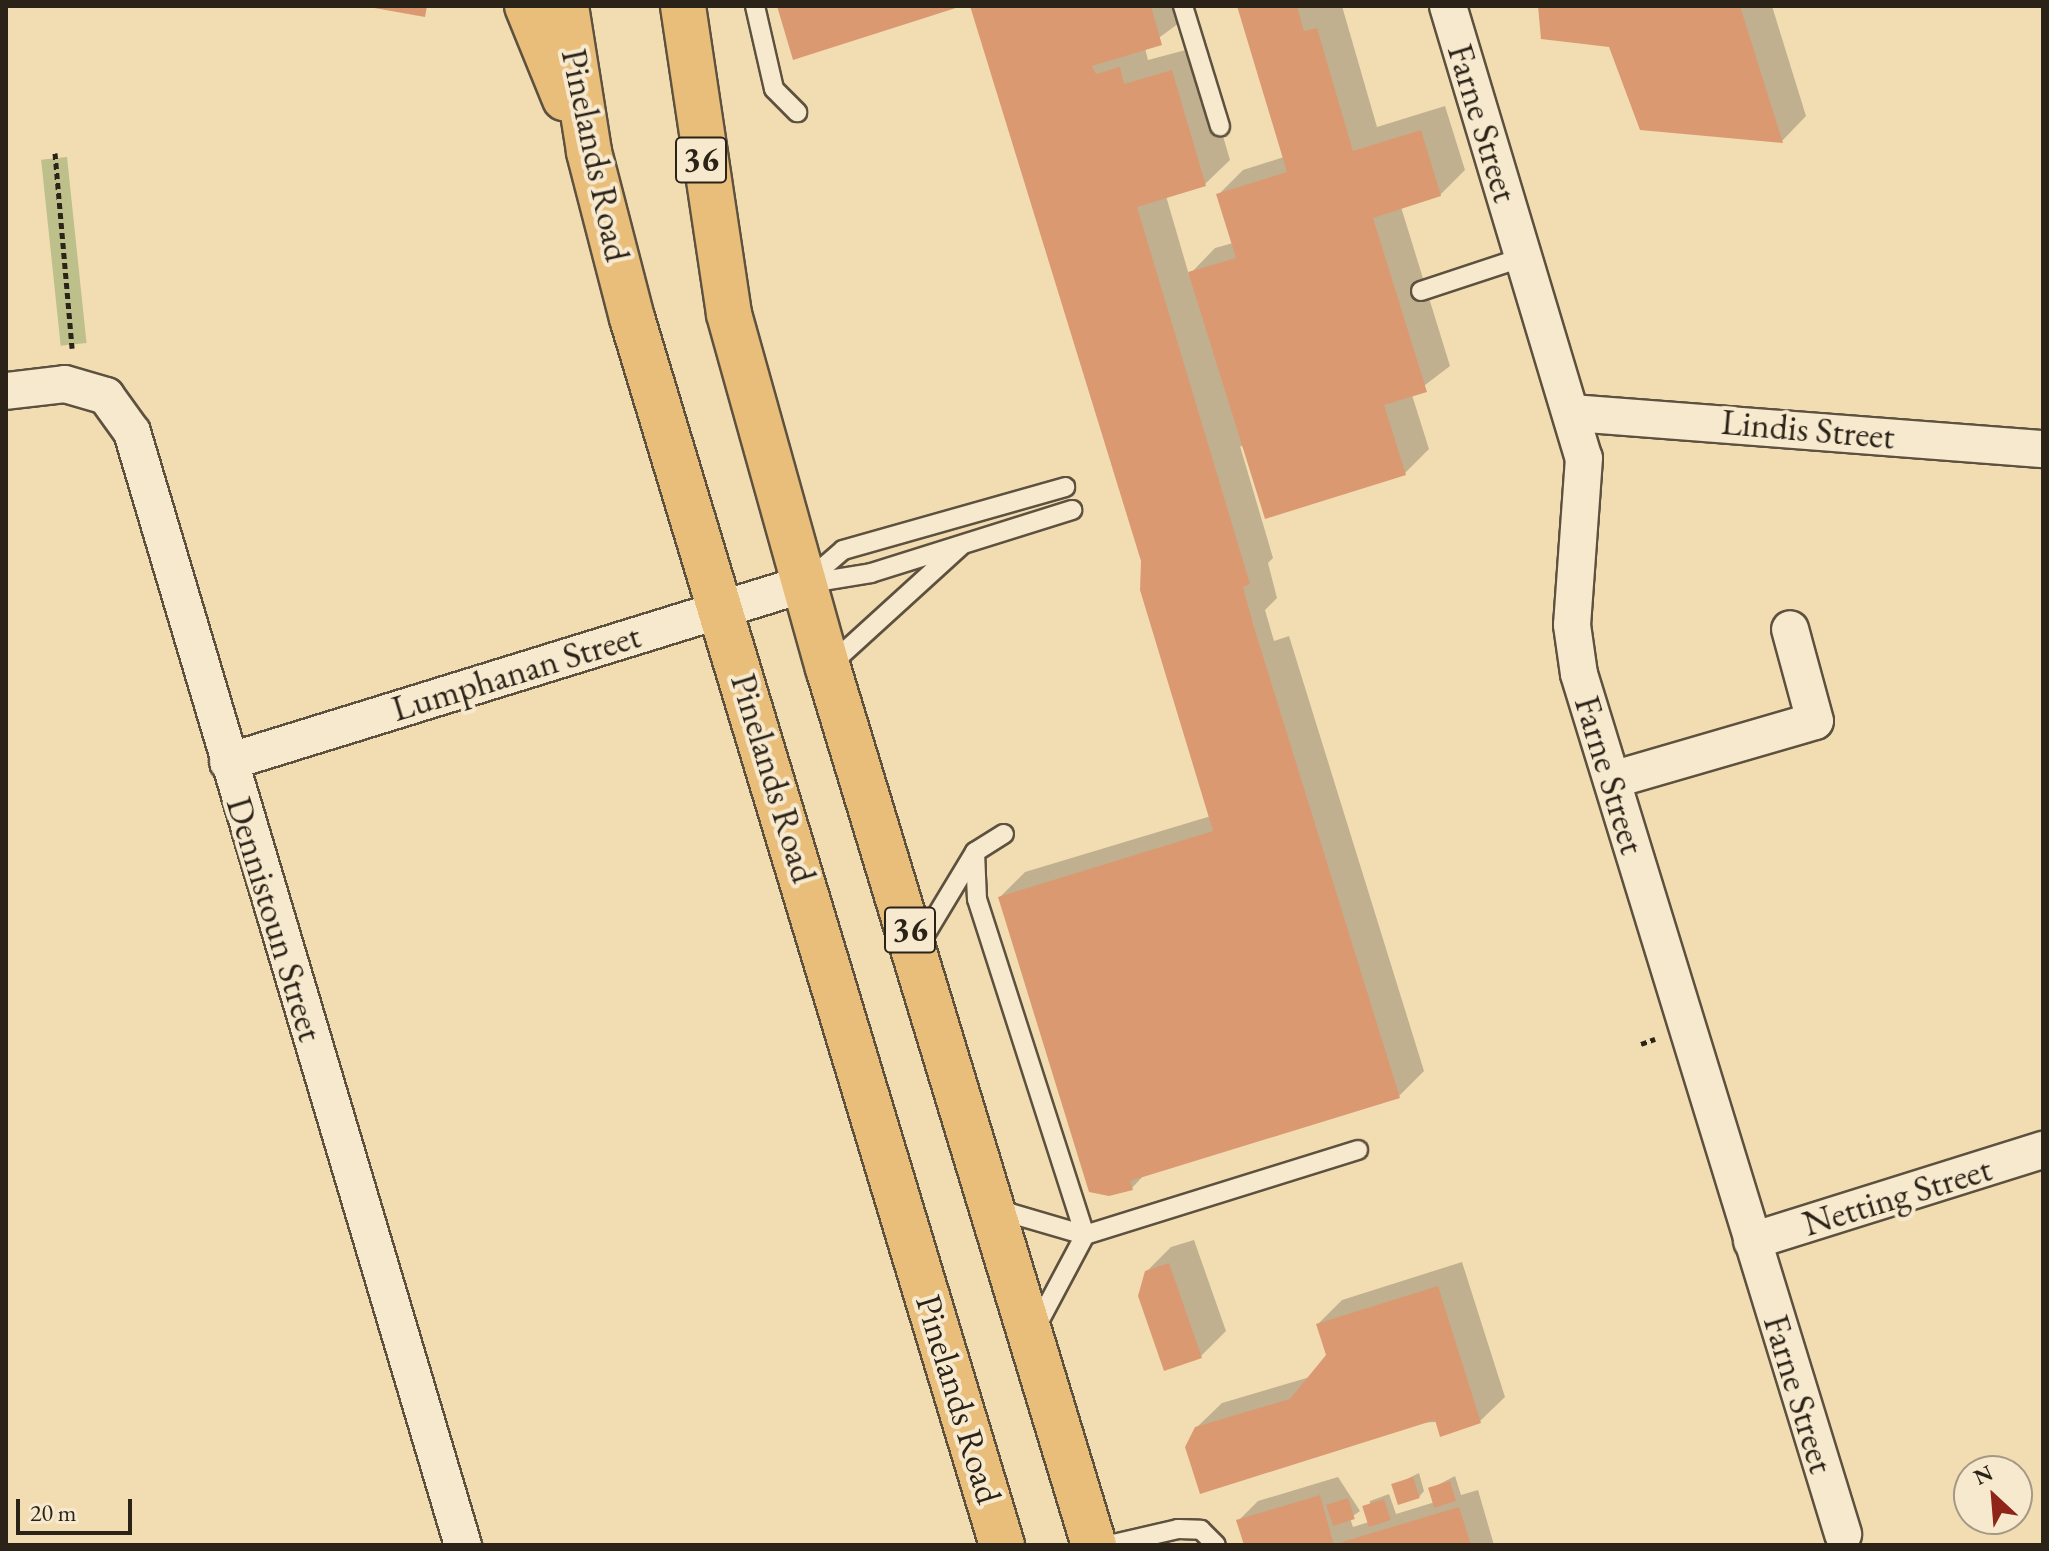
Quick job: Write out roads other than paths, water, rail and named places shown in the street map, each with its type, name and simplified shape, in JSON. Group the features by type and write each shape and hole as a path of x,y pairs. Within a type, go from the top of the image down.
{"main road":[{"path":"527,6 589,152"},
{"name":"Pinelands Road","path":"566,6 589,152 632,318 725,608 1002,1545"},
{"name":"36","path":"683,6 729,314 828,668 1033,1333 1094,1545"}],"street":[{"name":"Farne Street","path":"1448,6 1573,413 1584,458 1572,625 1579,674 1843,1534"},
{"name":"Dennistoun Street","path":"6,391 65,384 106,396 132,432 463,1545"},
{"name":"Lindis Street","path":"1573,413 2043,449"},
{"name":"Lumphanan Street","path":"228,762 804,584"},
{"path":"1612,780 1815,721 1790,629"},
{"name":"Netting Street","path":"1752,1241 2043,1150"}],"lane":[{"path":"755,6 774,89 797,112"},
{"path":"1183,6 1220,126"},
{"path":"1421,291 1524,257"},
{"path":"804,584 843,550 1065,487"},
{"path":"804,584 961,546 1072,510"},
{"path":"828,668 961,546"},
{"path":"916,950 975,852 1004,834"},
{"path":"975,852 977,899 1085,1235 1033,1333"},
{"path":"994,1208 1085,1235 1358,1150"},
{"path":"1109,1545 1178,1529 1201,1530 1216,1545"}]}
